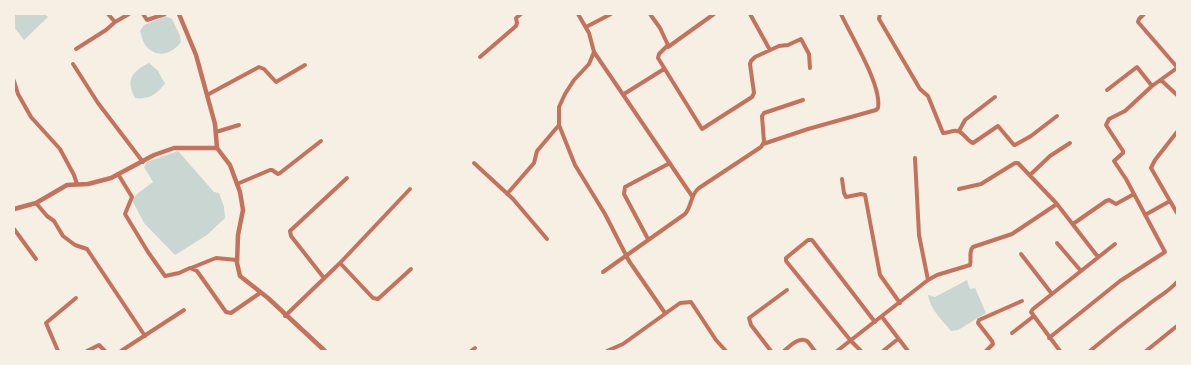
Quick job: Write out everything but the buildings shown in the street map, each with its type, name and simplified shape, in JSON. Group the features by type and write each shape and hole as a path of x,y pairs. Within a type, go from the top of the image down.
{"street":[{"path":"108,14 115,22"},
{"path":"76,49 128,14"},
{"path":"143,14 147,20 165,14"},
{"path":"179,14 196,56 215,124 217,148 230,165 240,192 243,210 238,235 237,260 240,276 268,298 285,316 325,351"},
{"path":"480,57 516,26 515,16 521,14"},
{"path":"578,14 592,38 594,52 692,196"},
{"path":"586,27 610,14"},
{"path":"650,14 668,42 668,47"},
{"path":"714,14 658,56 664,69 702,130 752,97 754,93 751,61 755,57 801,39 809,54 810,68"},
{"path":"750,14 770,50"},
{"path":"603,272 685,214 688,210 692,196 698,188 763,144 808,129 876,110 878,108 872,76 841,14"},
{"path":"880,14 879,19 920,89 928,96 943,133 945,134 959,131"},
{"path":"1049,338 1120,281 1165,252 1134,194 1114,161 1123,153 1123,151 1106,125 1108,119 1125,111 1152,86 1162,80 1177,67 1138,22 1144,14"},
{"path":"594,52 589,64 574,80 564,94 559,107 558,125 575,165 605,214 626,255 665,313"},
{"path":"73,64 102,108 143,162"},
{"path":"207,95 259,67 264,69 274,82 276,82 305,65"},
{"path":"1107,90 1137,67 1152,86"},
{"path":"624,94 664,69"},
{"path":"1162,80 1177,95"},
{"path":"14,81 18,94 31,117 60,149 74,175 77,184"},
{"path":"14,97 18,94"},
{"path":"959,131 965,120 995,97"},
{"path":"763,144 763,114 802,100"},
{"path":"959,131 970,143 973,143 998,126 1014,145 1016,145 1031,136 1057,116"},
{"path":"216,132 239,125"},
{"path":"507,194 534,163 537,151 558,125"},
{"path":"1177,132 1154,160 1151,168 1177,213"},
{"path":"237,184 270,170 278,174 280,173 321,141"},
{"path":"1030,175 1050,156 1070,143"},
{"path":"14,209 36,203 66,185 88,184 110,178 154,155 174,148 217,148"},
{"path":"915,158 919,235 928,280"},
{"path":"959,189 981,184 1016,162 1057,204 1098,258"},
{"path":"474,163 507,194 547,239"},
{"path":"648,240 624,194 624,190 626,187 670,163"},
{"path":"118,174 132,197 125,214 148,252 165,276 170,276 191,269 216,258 237,260"},
{"path":"324,278 291,236 290,231 347,178"},
{"path":"842,179 846,197 861,194 865,195 880,275 900,303"},
{"path":"285,316 340,263 410,189"},
{"path":"1073,224 1108,200 1116,204 1134,194"},
{"path":"1145,215 1170,201"},
{"path":"36,203 47,216 54,221 63,236 75,245 87,249 145,336"},
{"path":"837,351 928,280 937,275 968,265 971,262 970,252 973,247 1012,234 1057,204"},
{"path":"14,229 36,259"},
{"path":"861,351 851,341 786,261 788,255 808,240 812,240 875,322"},
{"path":"1057,243 1081,271"},
{"path":"1060,351 1034,316 1032,309 1114,244"},
{"path":"1021,254 1052,294"},
{"path":"340,263 373,298 378,299 411,269"},
{"path":"191,269 197,271 228,313 231,313 260,293"},
{"path":"1090,351 1126,321 1168,292 1177,282"},
{"path":"771,351 751,325 749,318 787,290"},
{"path":"58,351 46,323 76,298"},
{"path":"607,351 623,344 680,303 691,302 716,340 726,351"},
{"path":"986,351 993,344 978,323 979,320 1022,302"},
{"path":"121,351 184,310"},
{"path":"1012,333 1034,316"},
{"path":"882,317 908,351"},
{"path":"1146,351 1177,326"},
{"path":"883,351 898,338"},
{"path":"784,351 798,341 802,340 806,341 815,351"},
{"path":"87,351 99,345 105,351"}],"shaded area":[{"path":"14,14 45,14 48,17 24,40 14,27"},
{"path":"165,16 172,19 180,36 181,42 169,52 160,54 155,53 146,46 140,31 144,25"},
{"path":"149,63 158,71 165,84 152,96 135,98 131,86 132,77 134,73"},
{"path":"178,151 214,192 219,193 224,207 225,218 207,235 175,255 144,223 132,200 137,194 153,182 144,167 147,162"},
{"path":"967,280 970,289 975,288 986,313 958,330 951,331 934,310 928,295 935,297"}]}
